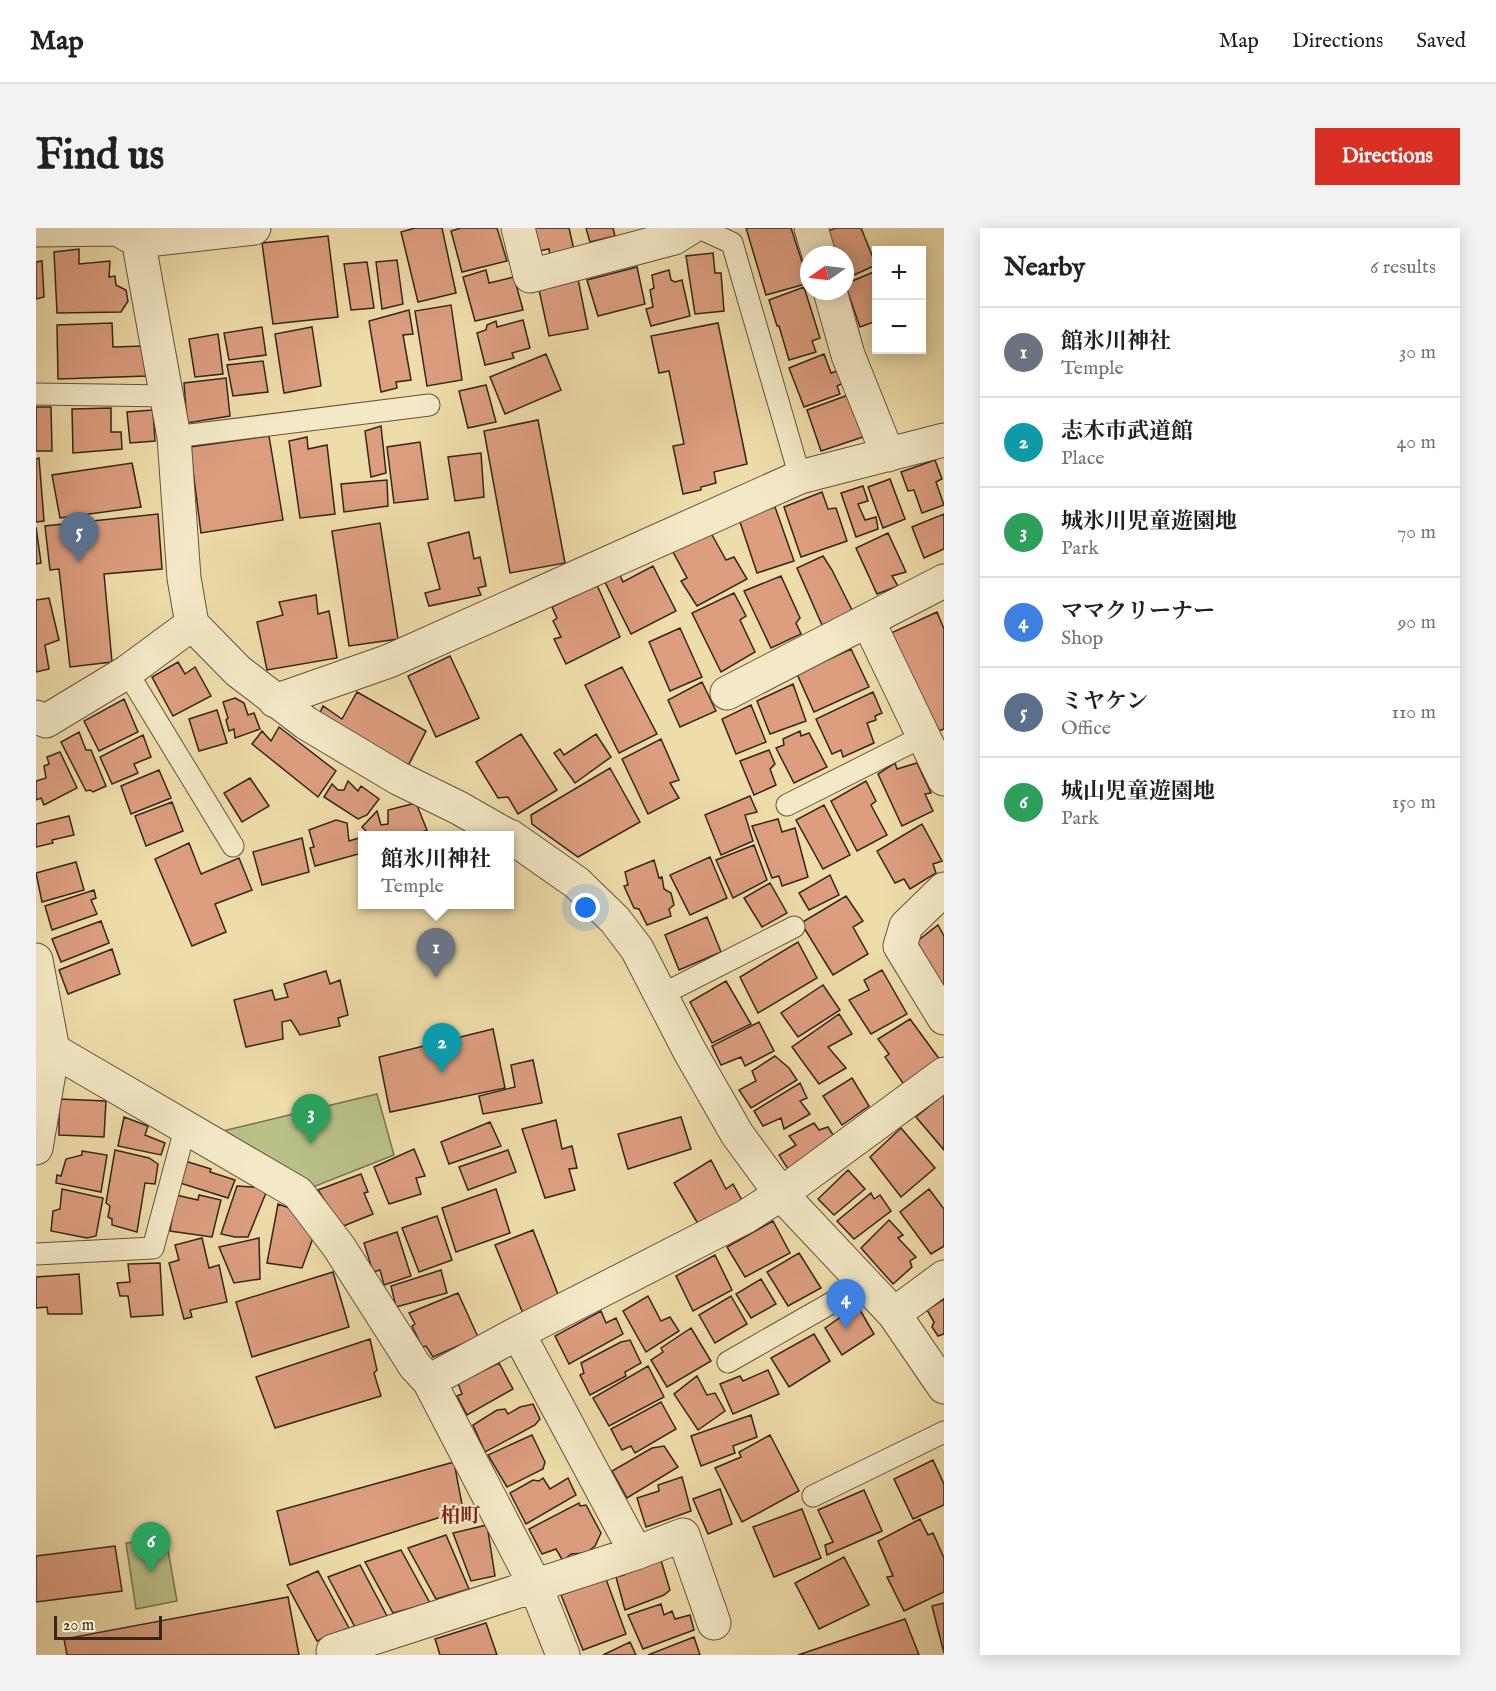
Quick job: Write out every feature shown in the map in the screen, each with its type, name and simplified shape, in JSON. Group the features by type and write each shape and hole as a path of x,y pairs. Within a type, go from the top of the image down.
{"street":[{"path":"36,230 117,229 138,235 254,228"},
{"path":"518,228 530,276 674,238 690,228"},
{"path":"811,228 816,246"},
{"path":"138,235 174,437 184,578 192,624 238,671 306,723 398,778 500,831"},
{"path":"833,300 848,355 888,455"},
{"path":"275,700 389,661 800,477 944,440"},
{"path":"727,693 944,581"},
{"path":"868,621 944,779"},
{"path":"39,724 127,672 192,624"},
{"path":"514,839 577,883 615,920 637,949 689,1050 737,1134 781,1194 894,1314 944,1387"},
{"path":"944,890 906,926 900,946 944,1018"},
{"path":"36,960 53,1050 38,1131"},
{"path":"53,1050 298,1193 339,1247 415,1366 429,1381 535,1586 563,1655"},
{"path":"429,1381 745,1217 781,1194 944,1074"},
{"path":"894,1314 944,1277"},
{"path":"518,1333 636,1552"},
{"path":"333,1651 535,1586 683,1535 714,1623"}],"lane":[{"path":"699,228 732,243 800,477"},
{"path":"36,394 168,396"},
{"path":"174,437 429,405"},
{"path":"127,672 233,846"},
{"path":"787,805 924,736"},
{"path":"661,994 794,927"},
{"path":"36,1254 153,1248 185,1129"},
{"path":"728,1362 847,1294 861,1281"},
{"path":"813,1497 944,1432"}],"green space":[{"path":"377,1094 394,1155 303,1191 214,1133"},
{"path":"166,1539 177,1601 136,1609 126,1543"}],"building":[{"path":"415,228 442,228 456,293 418,302 401,232"},
{"path":"461,228 497,228 507,261 462,272 451,231"},
{"path":"533,228 569,228 574,250 550,256 549,249 539,251"},
{"path":"586,228 613,228 615,236 590,242"},
{"path":"746,228 791,228 800,256 800,286 766,295"},
{"path":"836,228 861,228 872,255 872,267 854,275 854,246 830,246 825,232"},
{"path":"328,236 338,317 273,324 262,243"},
{"path":"79,249 79,264 110,261 109,277 115,276 116,285 126,290 128,301 121,312 57,313 54,252"},
{"path":"713,253 715,273 721,273 724,311 695,314 686,256"},
{"path":"397,260 403,304 382,309 376,262"},
{"path":"42,261 44,297 36,299 36,262"},
{"path":"367,262 374,308 351,310 344,264"},
{"path":"637,267 645,304 598,316 587,280"},
{"path":"486,270 489,283 514,277 523,310 475,321 463,277"},
{"path":"669,270 671,280 675,282 682,280 690,316 651,326 646,309 653,307 650,290 654,288 652,275"},
{"path":"872,273 872,322 860,327 851,300 854,300 854,280"},
{"path":"578,279 588,329 549,336 539,290"},
{"path":"800,288 800,300 808,300 820,338 812,341 816,352 789,360 769,300"},
{"path":"451,305 462,380 427,386 415,311"},
{"path":"409,310 413,334 403,335 411,380 396,382 397,388 381,392 369,321"},
{"path":"523,320 530,348 512,353 514,358 485,365 477,333 486,330 487,325 496,321 497,327"},
{"path":"112,323 113,347 144,346 147,376 58,379 57,325"},
{"path":"718,323 747,464 714,472 716,483 701,487 701,490 683,494 673,446 684,444 669,371 659,373 651,336"},
{"path":"262,327 266,355 229,360 224,333"},
{"path":"312,327 321,386 284,393 275,334"},
{"path":"218,334 223,374 195,377 189,339"},
{"path":"546,354 561,390 505,414 490,377"},
{"path":"824,354 831,373 840,370 843,383 837,386 840,394 804,407 789,368"},
{"path":"263,361 268,392 233,396 227,365"},
{"path":"226,378 230,416 187,423 184,383"},
{"path":"486,385 496,422 468,428 459,391"},
{"path":"848,395 863,437 821,451 807,410"},
{"path":"36,407 51,407 52,451 36,451"},
{"path":"111,408 111,432 121,432 122,449 73,453 72,409"},
{"path":"153,410 155,441 130,443 127,412"},
{"path":"538,420 565,563 510,573 484,431"},
{"path":"381,426 386,473 371,477 365,431"},
{"path":"269,436 283,520 201,533 190,447"},
{"path":"307,437 308,449 327,445 335,514 300,518 289,441"},
{"path":"420,442 428,499 394,503 387,447"},
{"path":"481,453 484,497 455,501 448,457"},
{"path":"39,458 44,521 36,522 36,459"},
{"path":"935,460 942,479 936,482 944,505 922,513 914,490 908,491 901,472"},
{"path":"132,463 141,507 60,518 52,475"},
{"path":"890,479 905,519 883,528 868,487"},
{"path":"387,480 388,506 344,512 341,484"},
{"path":"863,486 868,501 858,504 865,520 876,517 878,529 856,537 841,493"},
{"path":"822,492 828,509 836,508 847,541 801,557 784,507"},
{"path":"775,507 794,561 757,573 739,519"},
{"path":"158,514 162,569 104,574 112,662 70,667 59,569 50,570 45,526"},
{"path":"944,514 944,549 924,558 912,527"},
{"path":"380,523 398,639 349,646 332,531"},
{"path":"36,527 41,563 36,564"},
{"path":"469,532 474,559 480,557 486,586 478,588 481,595 429,606 425,593 440,589 428,543"},
{"path":"711,533 726,560 734,557 747,579 697,606 681,581 687,578 673,552"},
{"path":"888,533 906,572 892,576 898,586 877,594 856,548"},
{"path":"823,556 853,612 822,625 797,568"},
{"path":"653,566 676,611 631,634 605,582 620,575 623,582"},
{"path":"781,576 800,618 796,623 801,634 771,648 744,591"},
{"path":"597,585 620,637 566,664 554,639 561,637 553,621 557,618 552,607"},
{"path":"734,593 746,616 740,620 755,652 721,672 692,613"},
{"path":"316,595 318,614 329,611 337,658 267,670 257,622 283,615 279,602"},
{"path":"49,598 59,640 45,645 49,669 36,672 36,600"},
{"path":"937,612 944,629 944,729 935,732 891,633"},
{"path":"680,628 702,677 670,691 649,642"},
{"path":"851,649 869,687 814,712 797,674"},
{"path":"450,656 479,718 436,737 408,676"},
{"path":"178,662 185,674 195,667 211,696 173,716 152,677"},
{"path":"622,667 657,734 619,753 585,685"},
{"path":"702,682 716,711 680,727 668,700"},
{"path":"793,684 806,721 770,734 757,701"},
{"path":"357,692 426,731 408,766 319,715 323,706 342,719"},
{"path":"873,692 882,713 875,716 876,720 867,723 874,743 843,757 841,750 832,754 816,719"},
{"path":"235,698 244,703 248,715 254,713 260,729 235,738 234,729 229,731 223,702"},
{"path":"124,699 138,732 99,751 84,721"},
{"path":"751,705 766,742 736,754 722,719"},
{"path":"217,710 227,743 199,751 189,719"},
{"path":"279,727 336,771 318,797 252,744 262,731 271,741"},
{"path":"800,731 801,736 809,733 827,767 794,783 776,748 784,745 783,739"},
{"path":"79,732 86,750 91,750 106,786 93,792 86,791 61,742"},
{"path":"521,734 557,790 518,814 508,797 498,798 476,762"},
{"path":"596,734 611,757 575,783 554,753 560,749 564,755"},
{"path":"143,735 151,757 134,764 138,773 112,784 100,757"},
{"path":"661,739 679,780 670,783 679,798 648,814 622,759"},
{"path":"769,750 775,764 770,769 776,785 754,795 740,761"},
{"path":"60,752 77,788 44,805 41,798 36,800 36,781 46,778 44,766 49,764 47,757"},
{"path":"895,763 897,769 917,763 931,793 925,794 933,811 902,826 878,774"},
{"path":"610,768 640,822 578,857 532,824 531,815"},
{"path":"159,770 171,798 131,814 121,786"},
{"path":"250,778 269,806 242,822 224,793"},
{"path":"348,781 358,791 361,786 379,799 367,815 358,819 324,797 332,784 338,790 344,790"},
{"path":"866,781 876,801 871,805 887,835 857,851 831,801"},
{"path":"750,796 757,812 745,815 753,841 721,855 705,815"},
{"path":"172,802 183,831 146,846 135,816"},
{"path":"416,803 427,830 366,831 362,827 377,811 381,825 388,824 388,810"},
{"path":"824,805 850,855 823,869 796,820"},
{"path":"69,816 74,835 52,840 53,843 36,847 36,824"},
{"path":"778,819 782,832 795,828 808,877 782,886 779,876 772,878 752,826"},
{"path":"336,820 347,823 349,841 358,838 358,854 315,866 310,848 314,847 309,830"},
{"path":"922,824 942,861 933,864 936,873 910,889 904,879 895,883 877,851"},
{"path":"302,838 309,872 262,885 253,852"},
{"path":"189,843 201,874 239,858 252,890 215,904 226,932 192,946 155,859"},
{"path":"754,845 767,880 733,898 716,860"},
{"path":"710,857 727,898 690,915 670,875"},
{"path":"654,860 659,878 662,877 664,889 671,893 674,905 669,909 671,916 647,925 639,909 634,908 624,886 628,885 625,872"},
{"path":"76,862 84,890 42,902 36,873"},
{"path":"830,875 839,895 809,910 799,893"},
{"path":"770,883 787,913 762,927 744,898"},
{"path":"94,890 96,898 91,900 97,914 52,930 45,906"},
{"path":"846,896 863,921 853,927 868,954 833,975 801,923"},
{"path":"707,917 721,952 679,970 665,935"},
{"path":"101,921 109,943 61,962 52,939"},
{"path":"938,925 944,936 944,986 942,987 915,943"},
{"path":"798,942 817,978 758,1013 740,977"},
{"path":"112,949 120,974 68,994 59,970"},
{"path":"882,970 907,1014 871,1034 849,1000 869,990 864,980"},
{"path":"326,971 330,984 340,980 348,1015 338,1018 340,1026 300,1035 291,1020 282,1022 283,1039 246,1047 234,1000 272,990 275,1000 288,997 284,984"},
{"path":"726,981 751,1024 712,1043 690,1002"},
{"path":"823,985 840,1010 798,1037 781,1013"},
{"path":"839,1014 852,1034 828,1047 846,1068 819,1084 792,1047"},
{"path":"910,1019 940,1060 907,1089 885,1057 889,1054 878,1039"},
{"path":"759,1022 774,1051 745,1066 741,1057 721,1065 712,1046"},
{"path":"493,1029 505,1088 390,1112 379,1057"},
{"path":"775,1056 789,1068 797,1080 751,1108 739,1090 756,1081 752,1071"},
{"path":"533,1060 542,1103 483,1114 479,1096 515,1087 511,1065"},
{"path":"852,1078 869,1106 842,1125 823,1096"},
{"path":"800,1083 807,1098 800,1101 810,1114 784,1129 781,1118 763,1126 754,1111"},
{"path":"944,1094 944,1150 916,1117"},
{"path":"59,1099 106,1101 104,1137 59,1135"},
{"path":"124,1117 148,1126 145,1135 165,1143 161,1155 118,1146"},
{"path":"681,1117 691,1149 628,1169 618,1134"},
{"path":"556,1120 562,1149 572,1146 577,1168 569,1169 575,1190 545,1198 522,1129"},
{"path":"490,1122 501,1146 449,1164 441,1142"},
{"path":"814,1123 819,1130 828,1127 837,1141 788,1169 779,1155 796,1145 789,1136"},
{"path":"901,1128 935,1168 901,1197 870,1157"},
{"path":"414,1149 425,1176 416,1178 421,1194 389,1204 374,1167"},
{"path":"115,1150 149,1158 158,1164 155,1184 145,1183 137,1232 112,1225 112,1219 108,1217 110,1206 106,1203"},
{"path":"508,1150 516,1172 468,1190 459,1167"},
{"path":"82,1151 107,1155 101,1192 56,1183 57,1175 61,1176 66,1159 82,1155"},
{"path":"711,1160 726,1189 733,1184 744,1204 701,1229 674,1183"},
{"path":"185,1161 235,1180 228,1198 180,1183"},
{"path":"848,1170 865,1189 834,1215 818,1199"},
{"path":"361,1174 368,1192 364,1193 373,1214 341,1227 318,1190"},
{"path":"237,1186 268,1188 248,1237 221,1234"},
{"path":"62,1189 103,1198 96,1236 87,1238 51,1231 53,1211 60,1209"},
{"path":"496,1189 510,1233 456,1252 442,1208"},
{"path":"929,1189 944,1209 944,1246 931,1254 900,1212"},
{"path":"871,1193 874,1199 880,1195 891,1211 854,1239 837,1221"},
{"path":"176,1195 198,1200 199,1195 221,1200 212,1237 170,1231"},
{"path":"278,1204 300,1212 314,1235 302,1268 267,1263"},
{"path":"437,1216 452,1260 419,1272 402,1228"},
{"path":"889,1220 903,1235 898,1238 916,1257 910,1261 912,1267 893,1284 861,1248"},
{"path":"773,1221 790,1253 745,1277 727,1247"},
{"path":"533,1230 559,1297 524,1316 495,1245"},
{"path":"397,1232 411,1276 384,1285 380,1270 373,1272 364,1243"},
{"path":"202,1238 209,1268 219,1265 227,1302 190,1310 192,1317 184,1319 169,1263 179,1260 175,1245"},
{"path":"259,1238 260,1279 234,1283 219,1247"},
{"path":"799,1253 821,1288 788,1306 767,1272"},
{"path":"715,1255 732,1290 693,1311 676,1276"},
{"path":"160,1263 163,1315 131,1317 128,1296 120,1296 117,1283 130,1282 128,1264"},
{"path":"441,1270 447,1293 396,1307 391,1286"},
{"path":"333,1272 349,1327 252,1357 236,1302"},
{"path":"79,1274 82,1314 48,1314 47,1307 36,1308 36,1277"},
{"path":"761,1279 776,1304 751,1318 736,1294"},
{"path":"458,1293 478,1337 433,1357 426,1346 422,1347 412,1326 415,1324 409,1313"},
{"path":"648,1296 661,1321 670,1317 679,1331 646,1352 623,1311"},
{"path":"731,1296 747,1324 715,1343 699,1315"},
{"path":"944,1299 944,1334 938,1336 932,1327 934,1322 927,1310"},
{"path":"860,1310 874,1334 842,1355 825,1328 845,1314 847,1318"},
{"path":"601,1311 606,1323 616,1318 623,1334 569,1364 555,1336"},
{"path":"691,1328 711,1361 667,1387 651,1360 663,1352 661,1348"},
{"path":"814,1334 830,1361 789,1387 771,1358"},
{"path":"370,1339 377,1370 374,1373 381,1396 275,1428 256,1377"},
{"path":"630,1340 641,1363 625,1372 626,1376 590,1395 580,1375 584,1373 581,1363 621,1342"},
{"path":"499,1363 513,1389 467,1415 457,1396 462,1394 458,1383"},
{"path":"648,1366 664,1397 609,1426 593,1398"},
{"path":"768,1370 779,1394 733,1414 720,1384 740,1376 743,1381"},
{"path":"697,1376 707,1395 715,1393 725,1411 698,1430 674,1394"},
{"path":"661,1402 676,1429 635,1453 631,1446 622,1450 611,1429"},
{"path":"533,1404 540,1419 535,1425 485,1452 473,1425 497,1410 505,1409 508,1414 520,1407"},
{"path":"751,1415 757,1437 733,1446 735,1453 701,1466 691,1436"},
{"path":"532,1435 545,1462 543,1469 507,1487 488,1455"},
{"path":"770,1435 799,1491 742,1522 715,1468 741,1457 739,1452"},
{"path":"664,1446 678,1467 627,1498 612,1471 652,1448"},
{"path":"933,1460 944,1484 944,1505 913,1519 894,1479"},
{"path":"454,1462 463,1510 290,1565 277,1511"},
{"path":"682,1477 691,1511 646,1527 637,1498 659,1491 658,1485"},
{"path":"543,1478 550,1489 568,1478 576,1495 526,1524 510,1493 533,1480 539,1481"},
{"path":"720,1489 732,1524 708,1534 693,1499"},
{"path":"864,1490 882,1531 827,1555 825,1545 833,1542 818,1510"},
{"path":"579,1503 580,1506 586,1505 601,1533 595,1546 586,1553 571,1554 563,1561 556,1549 542,1554 529,1529"},
{"path":"802,1509 821,1558 774,1577 753,1527"},
{"path":"920,1519 928,1535 933,1533 944,1558 944,1592 904,1611 887,1577 893,1576 878,1541"},
{"path":"487,1525 495,1576 471,1581 453,1533"},
{"path":"446,1535 469,1589 436,1599 408,1548"},
{"path":"115,1546 122,1591 36,1602 36,1556"},
{"path":"401,1550 430,1603 393,1613 365,1562"},
{"path":"660,1557 670,1590 664,1595 625,1610 616,1577 624,1575 622,1571"},
{"path":"844,1557 869,1605 819,1629 795,1583"},
{"path":"360,1565 387,1616 355,1627 328,1577"},
{"path":"318,1571 349,1628 317,1641 287,1585"},
{"path":"606,1579 626,1634 583,1650 561,1595"},
{"path":"288,1597 299,1655 67,1655 64,1639"},
{"path":"944,1603 944,1653 932,1606"},
{"path":"661,1604 664,1615 672,1611 675,1619 690,1615 694,1630 643,1649 628,1615"},
{"path":"905,1619 919,1655 798,1655"},
{"path":"486,1623 497,1655 440,1655 435,1639"},
{"path":"694,1637 700,1655 648,1655"},
{"path":"630,1642 636,1655 603,1655"}],"place":[{"name":"ミヤケン","path":"79,562"},
{"name":"館氷川神社","path":"436,978"},
{"name":"志木市武道館","path":"442,1073"},
{"name":"城氷川児童遊園地","path":"311,1144"},
{"name":"ママクリーナー","path":"846,1329"},
{"name":"城山児童遊園地","path":"151,1572"}],"district":[{"name":"柏町","path":"460,1516"}]}
